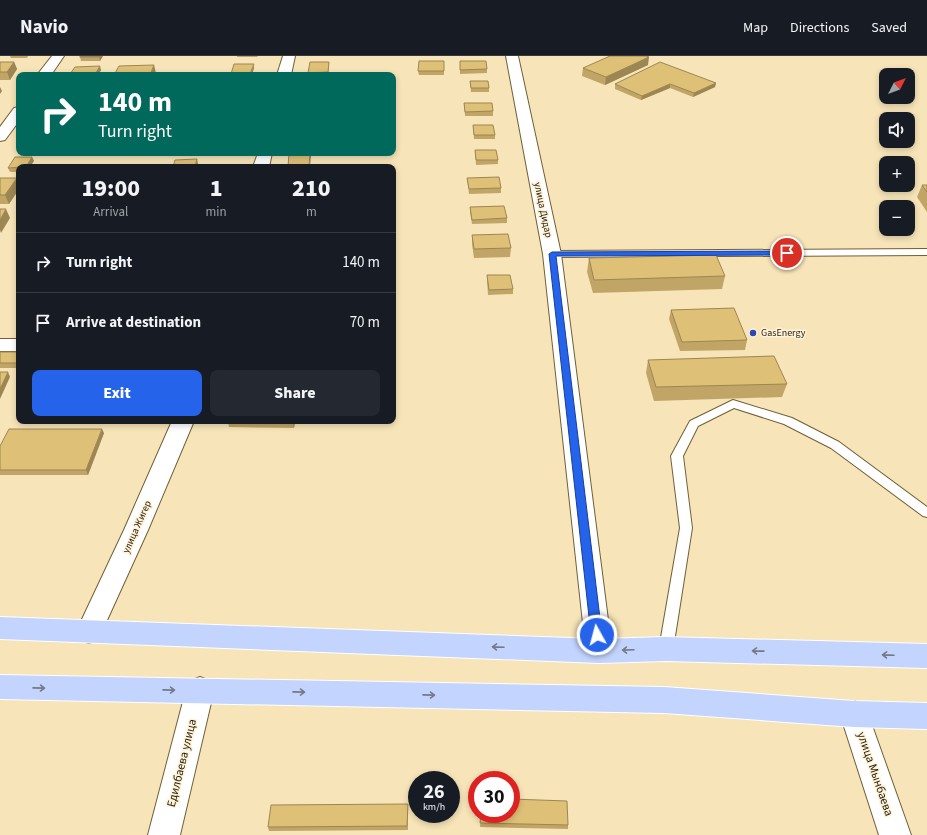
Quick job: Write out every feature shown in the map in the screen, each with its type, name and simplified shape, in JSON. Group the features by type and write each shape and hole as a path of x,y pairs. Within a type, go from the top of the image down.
{"highway":[{"path":"0,628 599,651 666,649 927,656"},
{"path":"0,687 664,700 854,714 927,716"}],"street":[{"path":"46,72 58,56"},
{"path":"285,72 289,56"},
{"name":"улица Дидар","path":"512,56 552,254 599,651"},
{"path":"0,137 16,115"},
{"path":"0,345 16,345"},
{"name":"улица Жигер","path":"89,632 136,530 182,424"},
{"name":"Едилбаева улица","path":"164,835 200,690"},
{"name":"улица Мынбаева","path":"854,714 896,835"}],"lane":[{"path":"552,254 927,252"},
{"path":"666,649 686,528 677,456 694,424 733,404 788,421 835,445 927,513"}],"building":[{"path":"99,56 99,57 80,57"},
{"path":"610,56 649,57 606,77 583,68"},
{"path":"419,61 444,61 444,71 418,71"},
{"path":"460,61 486,61 487,69 460,70"},
{"path":"0,62 14,62 7,72 0,72"},
{"path":"310,62 329,62 328,72 308,72"},
{"path":"660,62 716,83 694,93 670,84 642,96 615,84"},
{"path":"234,64 254,64 251,72 232,72"},
{"path":"154,65 151,72 116,72 119,66"},
{"path":"100,66 97,72 71,72 75,67"},
{"path":"470,81 488,81 489,88 471,88"},
{"path":"464,103 492,103 493,111 465,112"},
{"path":"473,125 493,125 495,135 474,135"},
{"path":"475,150 496,150 498,160 476,160"},
{"path":"289,156 310,156 309,164 288,164"},
{"path":"15,157 32,157 28,164 16,164 16,168 8,168"},
{"path":"197,159 196,164 174,164 175,160"},
{"path":"499,177 501,188 469,189 467,178"},
{"path":"0,178 16,178 5,195 0,195"},
{"path":"922,185 927,185 927,192"},
{"path":"504,206 507,218 472,220 470,207"},
{"path":"0,209 6,209 0,220"},
{"path":"508,234 511,248 474,249 472,235"},
{"path":"716,255 725,276 594,280 589,258"},
{"path":"487,275 510,275 513,289 489,290"},
{"path":"734,308 747,340 682,342 671,310"},
{"path":"0,352 16,352 16,363 0,363"},
{"path":"774,356 787,384 656,387 648,360"},
{"path":"0,372 8,372 0,389"},
{"path":"9,429 102,429 86,470 0,470 0,446"},
{"path":"520,799 567,801 568,825 480,823 520,823"},
{"path":"408,804 407,826 268,827 271,805"}],"place":[{"name":"GasEnergy","path":"753,333"}],"route":[{"path":"597,635 552,254 787,253"}]}
